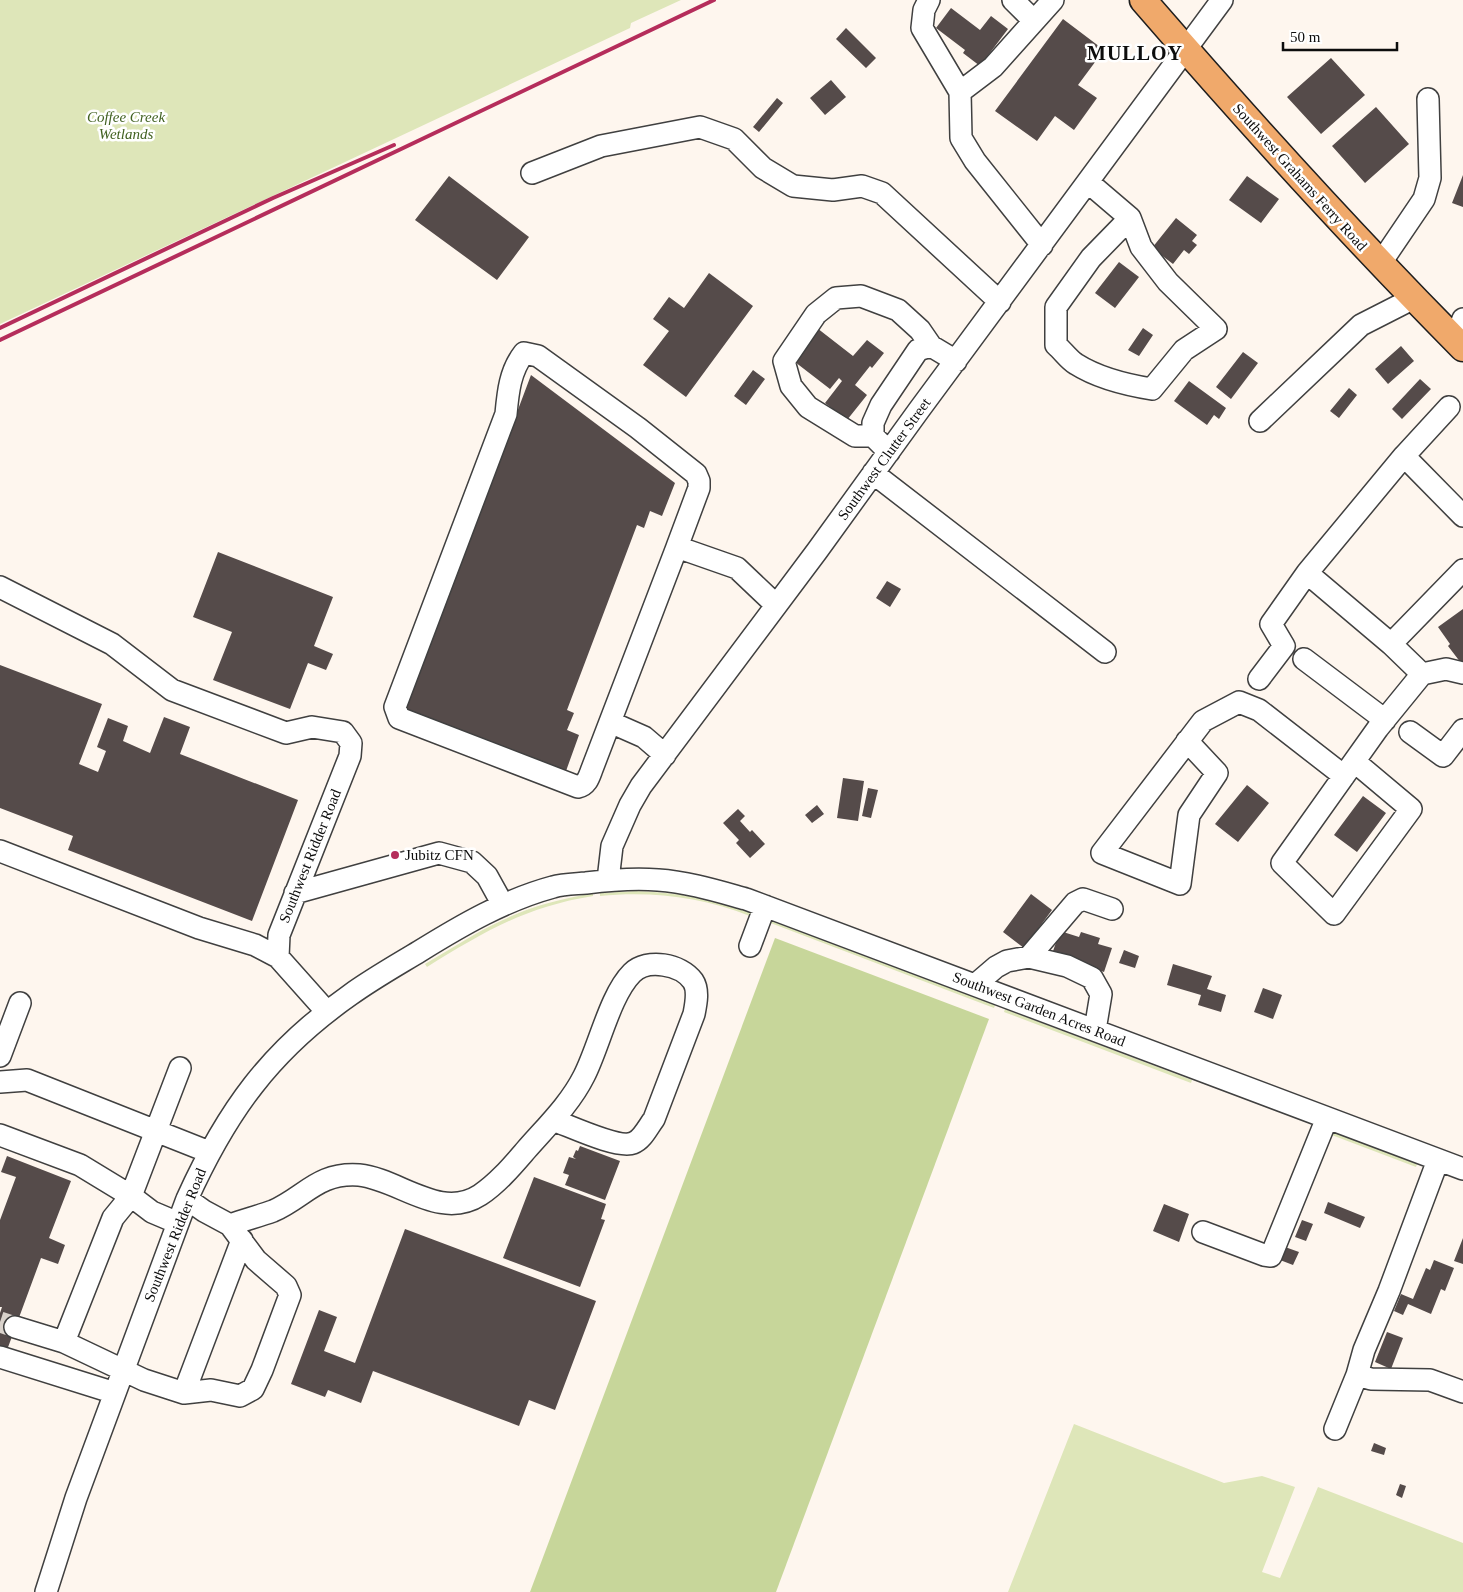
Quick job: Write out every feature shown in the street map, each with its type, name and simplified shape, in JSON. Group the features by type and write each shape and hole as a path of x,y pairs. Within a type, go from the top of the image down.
{"main road":[{"name":"Southwest Grahams Ferry Road","path":"1143,0 1267,143 1380,264 1414,298 1460,336"}],"street":[{"path":"930,0 924,10 922,28 960,92 961,138 975,161 1042,245"},
{"path":"1013,0 1034,21"},
{"path":"960,92 993,67 1053,0"},
{"name":"Southwest Clutter Street","path":"608,880 612,846 630,805 641,786 1222,0"},
{"path":"1380,264 1424,199 1430,178 1428,99"},
{"path":"532,173 601,146 700,126 734,139 763,168 793,186 832,190 862,186 882,193 1000,302"},
{"path":"1088,183 1130,218 1141,247 1168,282 1216,328 1184,350 1152,388 1130,385 1100,375 1076,364 1056,345 1056,307 1091,258 1130,218"},
{"path":"889,452 872,436 855,436 808,407 791,386 784,361 816,314 836,298 861,296 898,310 920,330 931,346 956,361"},
{"path":"1260,421 1361,325 1414,298"},
{"path":"872,436 873,423 881,405 918,350 931,346"},
{"path":"524,354 538,356 638,428 696,474 699,488 677,547 587,782 583,786 578,787 399,718 396,714 395,707 506,414 509,383 519,360 524,354"},
{"path":"1259,679 1284,646 1271,624 1307,573 1404,456 1449,408"},
{"path":"1404,456 1460,505"},
{"path":"873,473 1105,652"},
{"path":"677,547 737,568 776,605"},
{"path":"1391,644 1463,570"},
{"path":"1307,573 1391,644 1422,674"},
{"name":"Southwest Ridder Road","path":"0,587 112,644 172,690 286,733 312,727 343,732 351,743 350,756 279,935 278,958"},
{"path":"1304,659 1385,720"},
{"path":"1188,741 1217,773 1189,815 1180,884 1102,853 1203,720 1239,702 1260,710 1349,769 1411,809 1334,914 1282,863 1349,769 1385,720 1422,674 1446,669 1463,674"},
{"path":"610,722 644,736 665,755"},
{"path":"1410,732 1443,756 1463,730"},
{"path":"0,851 199,928 254,945 278,958 326,1012"},
{"path":"295,893 439,853 472,862 487,876 503,905"},
{"name":"Southwest Ridder Road","path":"46,1592 76,1498 187,1199 209,1152 236,1107 287,1046 326,1012 369,982 451,933 503,905 554,886 608,880"},
{"name":"Southwest Garden Acres Road","path":"608,880 658,880 700,886 746,899 1463,1169"},
{"path":"1029,957 1076,903 1083,899 1112,909"},
{"path":"750,946 765,906"},
{"path":"975,985 996,967 1007,961 1029,957 1067,966 1092,978 1101,994 1095,1030"},
{"path":"184,1393 236,1232 312,1186 335,1176 359,1176 385,1182 432,1200 459,1204 480,1195 507,1171 572,1097 585,1075 620,990 632,972 647,964 662,964 680,971 693,981 697,996 694,1014 654,1119 644,1134 633,1143 618,1144 553,1120"},
{"path":"0,1056 20,1003"},
{"path":"64,1342 114,1218 131,1196 180,1068"},
{"path":"0,1082 27,1080 209,1152"},
{"path":"1203,1232 1271,1256 1327,1118"},
{"path":"0,1135 80,1165 131,1196 152,1212 178,1223"},
{"path":"1335,1430 1438,1160"},
{"path":"15,1327 64,1342 144,1380 184,1393 211,1390 240,1396 253,1389 290,1295 286,1286 256,1260 236,1232 187,1199"},
{"path":"0,1357 115,1393"},
{"path":"88,1385 98,1358"},
{"path":"1357,1375 1371,1379 1430,1380 1463,1392"}],"green space":[{"name":"Coffee Creek Wetlands","path":"0,0 681,0 631,23 630,28 0,324"},
{"path":"636,891 694,897 751,913 750,916 713,904 676,897 638,894 600,896 600,893"},
{"path":"593,893 593,896 546,907 526,914 487,932 427,967 425,964 483,930 514,915 547,904"},
{"path":"769,920 995,1005 994,1008 768,922"},
{"path":"775,938 989,1019 776,1592 530,1592"},
{"path":"1005,1009 1192,1080 1191,1083 1004,1012"},
{"path":"1331,1131 1417,1164 1416,1167 1329,1134"},
{"path":"1074,1424 1224,1483 1262,1476 1295,1487 1262,1572 1280,1578 1318,1487 1463,1543 1463,1592 1008,1592"}],"building":[{"path":"951,8 980,30 991,16 1008,29 980,66 963,53 965,50 936,28"},
{"path":"1063,19 1104,50 1078,85 1097,98 1074,130 1055,116 1037,141 995,111"},
{"path":"846,28 876,58 866,68 836,39"},
{"path":"1331,58 1365,95 1321,134 1287,97"},
{"path":"831,80 846,97 825,115 810,98"},
{"path":"777,98 783,103 759,132 753,127"},
{"path":"1376,107 1409,144 1365,183 1332,146"},
{"path":"1463,175 1463,207 1452,203"},
{"path":"449,176 529,237 497,280 415,220"},
{"path":"1247,176 1279,199 1261,223 1229,200"},
{"path":"1176,218 1197,235 1192,241 1197,245 1189,254 1184,250 1173,264 1152,248"},
{"path":"1119,262 1139,277 1115,308 1095,293"},
{"path":"709,273 753,306 686,397 643,365 669,331 653,319 669,297 684,308"},
{"path":"817,328 853,356 867,340 884,353 872,368 870,366 855,385 867,395 847,420 825,403 842,381 839,378 830,389 795,362 810,343 807,341"},
{"path":"1143,328 1153,335 1139,356 1128,350"},
{"path":"1401,346 1414,361 1388,384 1375,369"},
{"path":"1243,352 1258,363 1231,399 1216,387"},
{"path":"753,370 765,379 746,405 734,396"},
{"path":"531,375 675,483 662,516 650,511 644,528 637,525 567,710 574,713 567,730 579,735 566,771 405,710"},
{"path":"1420,379 1431,389 1402,419 1392,409"},
{"path":"1189,381 1226,408 1219,419 1214,415 1207,425 1174,401"},
{"path":"1349,388 1357,395 1339,418 1330,411"},
{"path":"218,552 333,597 314,646 333,654 326,670 308,663 290,709 213,680 232,632 193,617"},
{"path":"887,581 901,589 890,607 876,598"},
{"path":"1463,609 1463,661 1461,663 1448,646 1450,644 1438,627"},
{"path":"0,665 102,704 79,764 98,772 106,751 97,747 108,718 128,726 123,741 150,753 164,717 190,727 180,754 298,800 252,921 68,850 73,836 0,808"},
{"path":"843,778 864,781 858,821 837,818"},
{"path":"1247,785 1269,803 1238,842 1215,824"},
{"path":"868,788 878,790 871,818 862,816"},
{"path":"1363,796 1386,813 1357,852 1334,835"},
{"path":"817,805 824,814 812,823 805,815"},
{"path":"738,809 745,816 740,821 750,832 752,830 765,844 750,858 736,843 739,840 723,823"},
{"path":"1031,894 1052,910 1024,948 1003,932"},
{"path":"1060,931 1079,937 1081,932 1100,938 1098,944 1112,948 1104,972 1052,954"},
{"path":"1124,950 1139,956 1135,968 1119,963"},
{"path":"1173,964 1212,976 1207,989 1226,995 1221,1012 1198,1005 1201,995 1167,985"},
{"path":"1263,988 1282,995 1273,1019 1254,1012"},
{"path":"580,1146 620,1161 605,1200 565,1185 569,1175 563,1173 569,1157 576,1159 573,1157"},
{"path":"7,1156 71,1181 49,1238 65,1245 58,1264 41,1258 7,1350 0,1347 0,1313 2,1307 0,1307 0,1220 16,1177 1,1172"},
{"path":"534,1177 606,1204 601,1219 605,1220 580,1287 503,1258"},
{"path":"1328,1202 1365,1217 1360,1228 1324,1213"},
{"path":"1164,1204 1189,1214 1179,1242 1153,1231"},
{"path":"1302,1220 1313,1224 1306,1241 1295,1237"},
{"path":"405,1229 596,1301 555,1410 529,1400 519,1426 373,1371 361,1403 328,1390 325,1397 291,1384 319,1310 337,1317 324,1351 355,1363"},
{"path":"1463,1238 1463,1264 1454,1261"},
{"path":"1285,1247 1299,1252 1293,1265 1280,1260"},
{"path":"1434,1260 1454,1268 1445,1291 1441,1289 1431,1314 1408,1304 1403,1315 1394,1311 1401,1294 1413,1299 1426,1268 1430,1270"},
{"path":"1387,1332 1403,1338 1391,1369 1375,1362"},
{"path":"1374,1443 1386,1448 1384,1455 1371,1451"},
{"path":"1400,1484 1406,1486 1402,1498 1396,1495"}],"tunnel":[{"path":"0,1322 15,1327"}],"railway":[{"path":"0,340 714,0"},
{"path":"0,328 273,198 394,145"}],"place":[{"name":"Jubitz CFN","path":"395,855"}],"district":[{"name":"MULLOY","path":"1135,53"}]}
